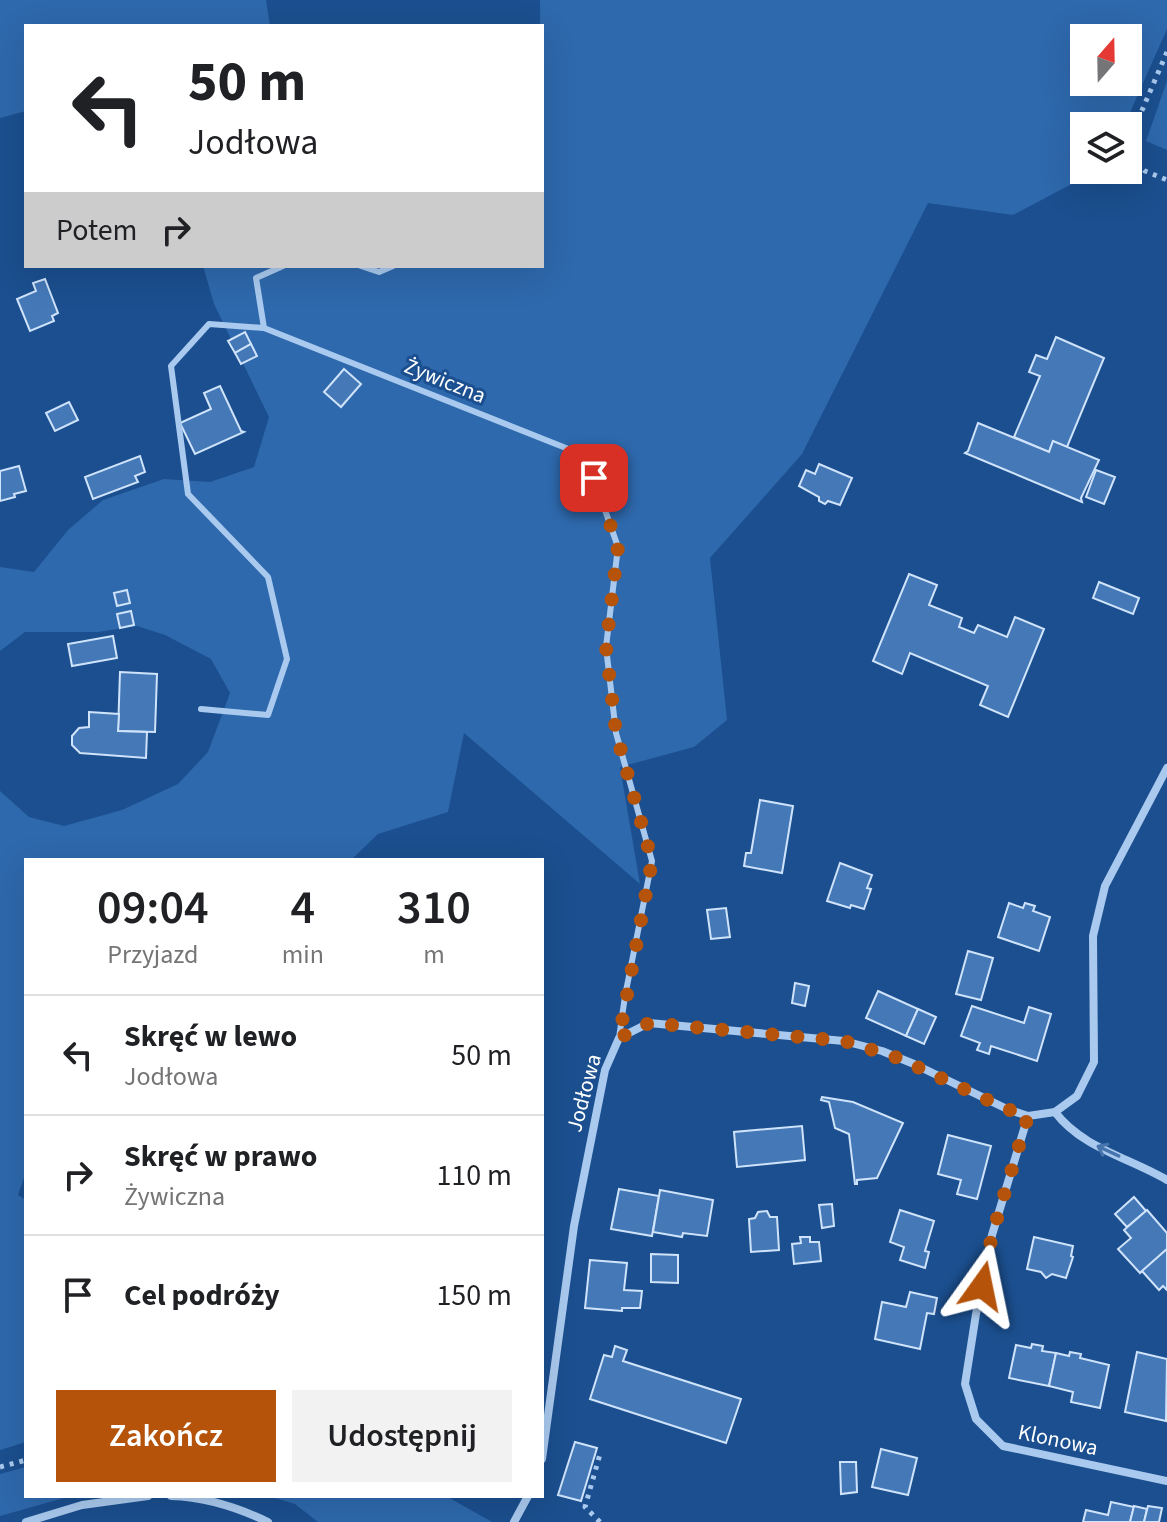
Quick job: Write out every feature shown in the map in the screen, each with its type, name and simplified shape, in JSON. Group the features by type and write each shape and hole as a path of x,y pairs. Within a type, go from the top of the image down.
{"street":[{"path":"1167,768 1105,886 1093,936 1094,1062 1077,1096 1055,1112 1065,1125 1097,1146 1167,1180"},
{"name":"Jodłowa","path":"544,1444 574,1226 605,1070 619,1038 649,1023 844,1041 892,1055 1007,1109 1028,1116 1055,1112"},
{"name":"Klonowa","path":"1028,1116 992,1235 976,1314 965,1384 976,1419 1003,1446 1167,1481"},
{"path":"26,1522 82,1505 133,1498"},
{"path":"200,1498 268,1522"},
{"path":"514,1522 527,1498"}],"lane":[{"path":"264,328 256,278 278,268"},
{"path":"367,268 379,272 388,268"},
{"name":"Żywiczna","path":"201,709 268,715 287,659 268,577 188,494 171,366 209,324 264,328 586,456 618,547 606,647 616,733 652,861 619,1038"}],"path":[{"path":"1167,52 1131,136 1133,159 1145,171 1167,180"},
{"path":"600,1454 585,1507 600,1522"},
{"path":"0,1467 24,1461"}],"shaded area":[{"path":"0,0 266,0 270,24 24,24 24,112 0,118"},
{"path":"540,0 1167,0 1167,29 1142,85 1142,24 1070,24 1070,96 1137,96 1130,112 1070,112 1072,184 1013,215 928,203 802,454 710,558 727,720 694,747 620,767 640,884 464,733 448,812 378,834 353,858 24,858 24,1178 18,1195 24,1199 24,1443 0,1450 0,791 29,817 64,826 122,810 178,784 208,752 230,693 211,659 165,635 137,626 98,632 25,632 0,651 0,567 34,572 68,530 103,500 164,479 210,482 254,467 269,417 214,304 204,268 544,268 544,24 540,24"},
{"path":"1167,81 1167,150 1146,141"},
{"path":"24,1468 24,1498 64,1498 0,1516 0,1474"},
{"path":"275,1498 450,1498 492,1522 318,1522 295,1504"}],"building":[{"path":"45,279 58,313 52,316 54,321 30,331 17,299 36,291 33,283"},
{"path":"245,332 251,344 235,353 228,341"},
{"path":"1056,337 1104,358 1067,447 1053,441 1049,452 1014,437 1040,376 1029,372 1036,355 1047,359"},
{"path":"251,344 257,356 241,364 235,353"},
{"path":"344,369 361,384 341,407 324,392"},
{"path":"220,386 244,432 195,454 180,423 211,409 204,393"},
{"path":"69,402 78,420 55,431 46,413"},
{"path":"978,423 1049,452 1053,441 1099,460 1081,498 1082,502 965,453"},
{"path":"140,456 145,472 135,476 138,482 93,499 85,477"},
{"path":"819,464 852,478 840,505 828,501 825,504 799,486 806,470 815,474"},
{"path":"19,466 26,491 0,501 0,471"},
{"path":"1096,470 1115,477 1104,504 1086,497"},
{"path":"909,574 937,585 929,605 962,618 959,627 974,633 978,625 1007,637 1015,617 1044,629 1008,717 980,705 988,686 910,653 902,674 873,661"},
{"path":"1099,582 1139,598 1133,614 1093,598"},
{"path":"127,590 130,603 117,606 114,593"},
{"path":"131,611 134,625 120,628 117,614"},
{"path":"113,636 117,658 72,666 68,644"},
{"path":"120,672 157,674 155,732 118,731"},
{"path":"89,712 119,714 118,731 147,732 146,758 80,753 72,745 72,736 79,728 89,727"},
{"path":"760,800 793,806 782,873 744,866 746,853 751,853"},
{"path":"840,863 872,875 864,909 827,901"},
{"path":"1009,903 1023,908 1025,903 1035,906 1033,911 1050,917 1039,951 998,937"},
{"path":"726,908 730,937 711,939 707,910"},
{"path":"968,951 993,958 981,1000 956,994"},
{"path":"795,983 809,986 805,1006 792,1003"},
{"path":"878,991 918,1009 906,1036 866,1018"},
{"path":"972,1006 1024,1023 1029,1007 1051,1014 1037,1061 991,1046 989,1054 977,1050 980,1043 961,1036"},
{"path":"918,1009 936,1017 924,1044 906,1036"},
{"path":"822,1097 853,1102 903,1123 877,1178 857,1180 855,1184 849,1134 835,1128 829,1102 821,1100"},
{"path":"802,1126 805,1160 737,1167 734,1132"},
{"path":"948,1135 991,1146 977,1199 957,1194 961,1180 938,1174"},
{"path":"619,1189 659,1196 652,1236 611,1229"},
{"path":"660,1190 713,1200 707,1236 683,1233 682,1237 653,1232"},
{"path":"1134,1197 1146,1211 1127,1227 1115,1214"},
{"path":"832,1204 834,1226 822,1228 819,1205"},
{"path":"900,1210 934,1221 925,1251 929,1252 925,1268 900,1260 904,1247 890,1242"},
{"path":"1147,1210 1167,1233 1167,1249 1140,1273 1118,1249 1131,1238 1124,1230"},
{"path":"767,1211 770,1217 777,1217 779,1250 751,1252 749,1219 755,1218 758,1212"},
{"path":"800,1237 810,1237 810,1242 819,1242 821,1261 794,1264 792,1244 801,1243"},
{"path":"1034,1237 1073,1246 1066,1278 1052,1274 1046,1278 1041,1272 1027,1269"},
{"path":"1167,1249 1167,1290 1163,1286 1159,1290 1142,1271"},
{"path":"651,1254 678,1255 678,1283 651,1282"},
{"path":"590,1260 627,1263 624,1290 642,1291 640,1308 622,1308 622,1311 585,1308"},
{"path":"910,1292 937,1298 934,1314 927,1313 920,1349 875,1339 882,1302 906,1307"},
{"path":"1032,1344 1043,1346 1042,1351 1056,1353 1049,1386 1009,1378 1016,1345 1031,1348"},
{"path":"615,1346 627,1350 623,1361 741,1399 726,1443 590,1399 604,1355 612,1357"},
{"path":"1070,1352 1081,1354 1080,1358 1109,1365 1100,1408 1071,1402 1073,1392 1049,1386 1056,1353 1069,1356"},
{"path":"1137,1352 1167,1359 1166,1421 1125,1412"},
{"path":"575,1442 597,1448 581,1501 558,1495"},
{"path":"881,1449 917,1458 908,1495 872,1487"},
{"path":"840,1462 856,1462 857,1492 841,1494"},
{"path":"1111,1502 1134,1507 1130,1522 1083,1522 1086,1510 1108,1515"},
{"path":"1134,1506 1147,1509 1144,1522 1130,1522"},
{"path":"1148,1506 1162,1508 1159,1522 1144,1522"}],"route":[{"path":"594,478 618,547 606,647 616,733 652,861 619,1038 649,1023 844,1041 882,1051 1028,1116 992,1235 982,1286"}]}
